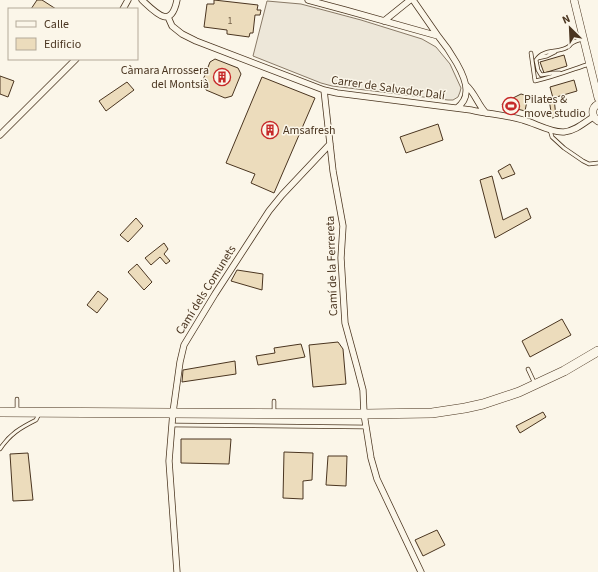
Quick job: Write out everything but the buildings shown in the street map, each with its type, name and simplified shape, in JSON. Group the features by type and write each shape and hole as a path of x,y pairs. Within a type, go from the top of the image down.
{"main road":[{"path":"0,412 432,413 484,404 503,398 564,371 598,351"}],"street":[{"path":"142,0 162,17 168,17 173,13 177,0"},
{"path":"308,0 438,36"},
{"path":"384,21 412,0 446,46 466,85 466,96 462,104 457,108"},
{"path":"574,0 598,98"},
{"name":"Carrer de Salvador Dalí","path":"168,17 172,26 182,34 196,41 324,90 337,93 471,110 486,114 496,114 524,120 550,130 560,132 570,131 596,119"},
{"path":"0,135 75,60"},
{"path":"466,85 471,90 486,114"},
{"name":"Camí de la Ferrereta","path":"324,90 333,171 343,226 341,258 345,323 363,390 364,414 371,458 377,479 422,572"},
{"path":"596,119 592,114 592,110 598,104"},
{"name":"Camí dels Comunets","path":"177,572 169,461 173,412 180,362 185,344 215,294 269,211 330,144"}],"lane":[{"path":"560,74 553,73 541,75 536,63 537,58 545,53 555,52 568,47 572,42 583,39"},
{"path":"531,53 535,81 590,64"},
{"path":"550,130 552,137 564,148 589,164 598,163"},
{"path":"528,369 535,385"},
{"path":"17,399 17,412"},
{"path":"274,401 274,413"},
{"path":"0,449 6,439 20,428 36,420 39,412"},
{"path":"172,426 366,427"}],"shaded area":[{"path":"267,1 301,4 361,20 422,39 436,47 450,64 461,88 458,97 453,100 448,100 332,86 253,56"}],"place":[{"name":"Càmara Arrossera del Montsià","path":"222,77"},
{"name":"Pilates & move studio","path":"511,106"},
{"name":"Amsafresh","path":"270,130"}]}
